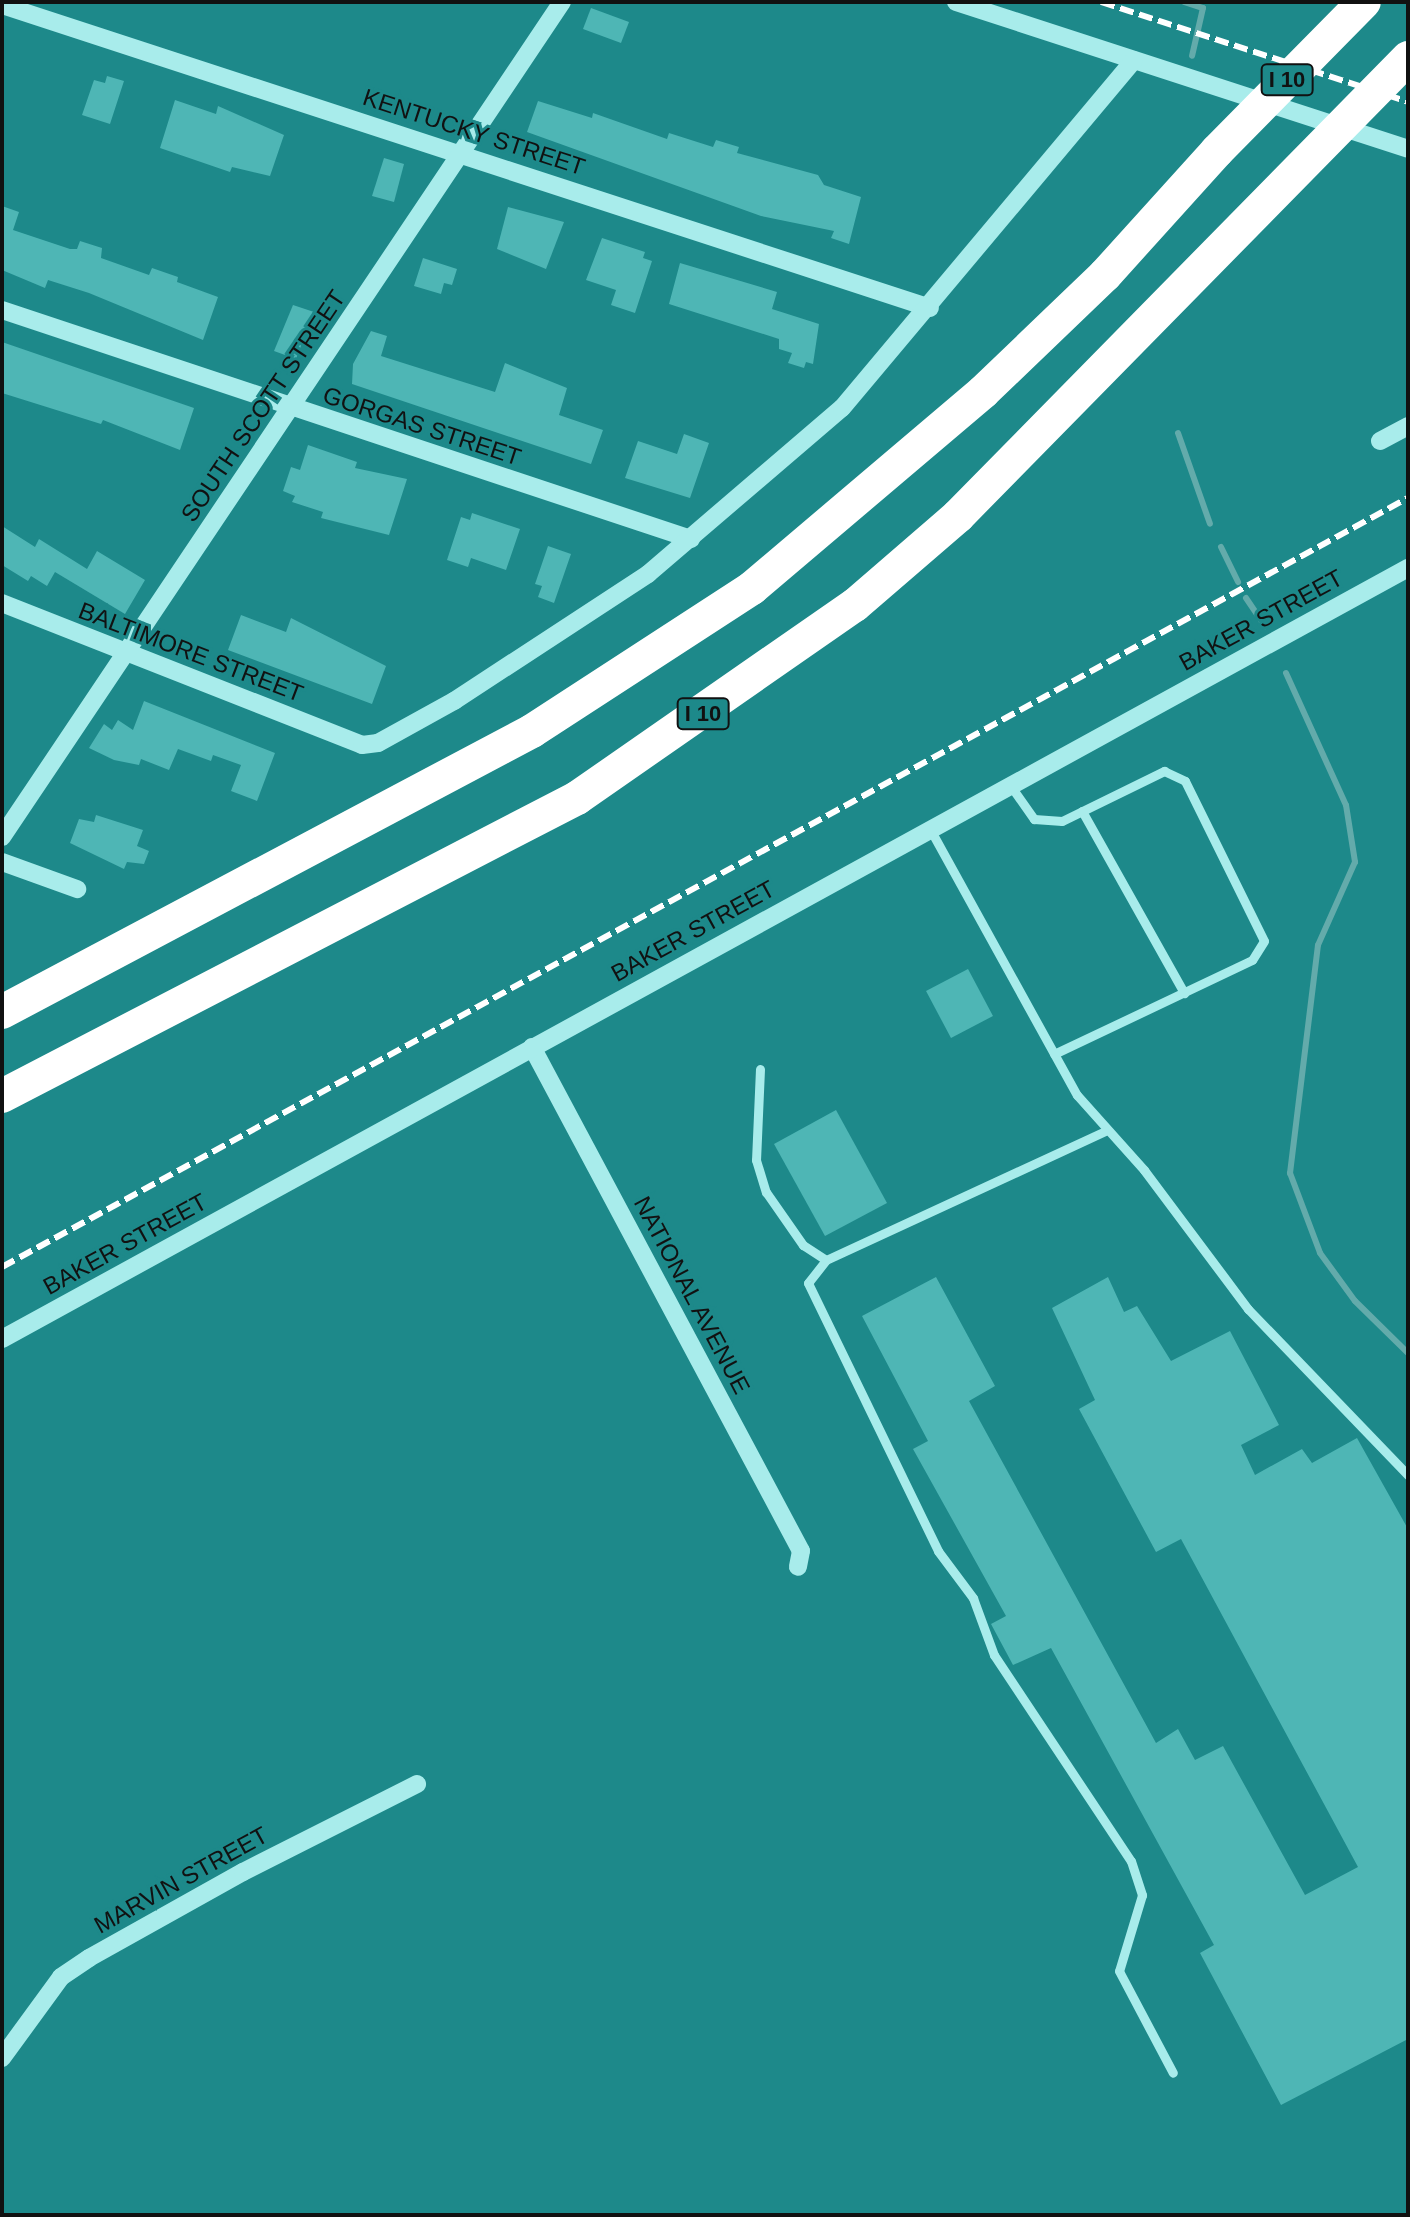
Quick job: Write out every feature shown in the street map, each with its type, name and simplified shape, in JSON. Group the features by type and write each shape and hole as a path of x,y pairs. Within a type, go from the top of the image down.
{"highway":[{"name":"I 10","path":"2,1012 532,731 752,588 983,392 1105,275 1217,151 1360,5"},
{"name":"I 10","path":"2,1096 577,798 734,694 855,605 958,516 1408,58"}],"street":[{"name":"SOUTH SCOTT STREET","path":"2,837 562,2"},
{"path":"956,2 1408,149"},
{"name":"KENTUCKY STREET","path":"2,5 930,308"},
{"path":"691,539 842,408 930,308 1134,60"},
{"name":"GORGAS STREET","path":"2,310 691,539"},
{"path":"1380,441 1408,426"},
{"name":"BALTIMORE STREET","path":"2,603 362,745 378,743 454,701 581,621 691,539"},
{"name":"BAKER STREET","path":"2,1339 1408,568"},
{"path":"2,862 77,889"},
{"name":"NATIONAL AVENUE","path":"532,1047 801,1551 798,1567"},
{"name":"MARVIN STREET","path":"2,2058 61,1977 89,1958 243,1872 417,1784"}],"lane":[{"path":"1010,785 1034,819 1062,821 1164,771 1185,781 1264,941 1252,960 1054,1054"},
{"path":"1082,811 1184,993"},
{"path":"930,829 1054,1054 1105,1131 1144,1170 1248,1309 1408,1475"},
{"path":"760,1069 756,1160 766,1192 803,1245 826,1260"},
{"path":"1105,1131 826,1260 808,1283 938,1551 973,1598 994,1655 1131,1861 1142,1895 1119,1971 1173,2073"}],"building":[{"path":"591,8 629,22 621,43 583,29"},
{"path":"107,76 124,81 110,124 82,115 94,80 105,83"},
{"path":"175,100 216,114 218,106 284,135 270,176 232,167 230,172 160,148"},
{"path":"538,101 592,118 593,113 667,139 669,133 713,147 716,140 739,147 737,153 818,175 824,185 861,197 849,244 831,238 834,231 761,216 527,132"},
{"path":"384,158 404,164 394,202 372,196"},
{"path":"2,206 19,212 13,230 70,249 77,249 80,241 102,248 101,258 149,275 152,268 178,277 177,282 218,297 203,340 89,293 48,280 45,288 2,270"},
{"path":"508,207 564,222 546,269 497,249"},
{"path":"602,238 645,252 643,258 652,261 635,313 611,305 616,290 586,280"},
{"path":"423,258 457,269 452,285 444,283 441,294 414,286"},
{"path":"680,263 777,292 772,309 819,324 813,364 806,362 804,368 788,363 792,353 779,349 779,339 669,304"},
{"path":"293,305 314,312 296,359 274,351"},
{"path":"371,331 387,336 381,356 495,392 505,363 567,388 559,415 603,430 591,464 352,384 353,364"},
{"path":"2,342 194,408 180,450 103,420 101,424 2,393"},
{"path":"684,434 709,443 690,498 625,478 638,441 677,454"},
{"path":"308,445 357,462 355,468 407,479 389,535 321,518 323,512 292,502 295,496 283,491 291,467 300,470"},
{"path":"472,513 520,529 506,570 471,558 468,567 447,560 461,517 470,520"},
{"path":"2,526 35,547 39,539 87,569 97,551 145,580 125,614 55,572 47,586 31,576 28,581 2,565"},
{"path":"548,546 571,554 554,603 538,597 542,586 535,584"},
{"path":"241,615 286,632 291,618 386,666 372,704 228,650"},
{"path":"144,701 275,753 257,801 231,791 241,765 213,755 211,761 178,749 169,770 141,759 139,765 114,760 89,748 104,724 112,730 118,720 133,730"},
{"path":"96,815 143,830 137,846 149,851 144,864 127,862 124,869 70,843 79,819 94,822"},
{"path":"968,969 993,1016 951,1038 926,991"},
{"path":"836,1110 887,1203 825,1236 774,1144"},
{"path":"936,1277 995,1386 969,1401 1156,1743 1178,1729 1195,1760 1223,1746 1305,1895 1358,1867 1181,1539 1156,1552 1079,1409 1095,1400 1052,1308 1108,1277 1124,1312 1137,1306 1171,1361 1230,1331 1279,1425 1241,1445 1255,1475 1302,1449 1312,1463 1357,1438 1408,1529 1408,2039 1281,2105 1200,1953 1214,1945 1051,1648 1013,1665 991,1624 1006,1616 913,1449 928,1441 862,1316"}],"waterway":[{"path":"1184,2 1203,8 1192,56"},
{"path":"1178,433 1210,524"},
{"path":"1221,547 1238,582"},
{"path":"1246,598 1265,626"},
{"path":"1286,673 1346,805 1355,862 1318,945 1290,1173 1320,1253 1355,1301 1408,1353"}],"railway":[{"path":"1101,2 1408,102"},
{"path":"2,1267 1408,498"}]}
